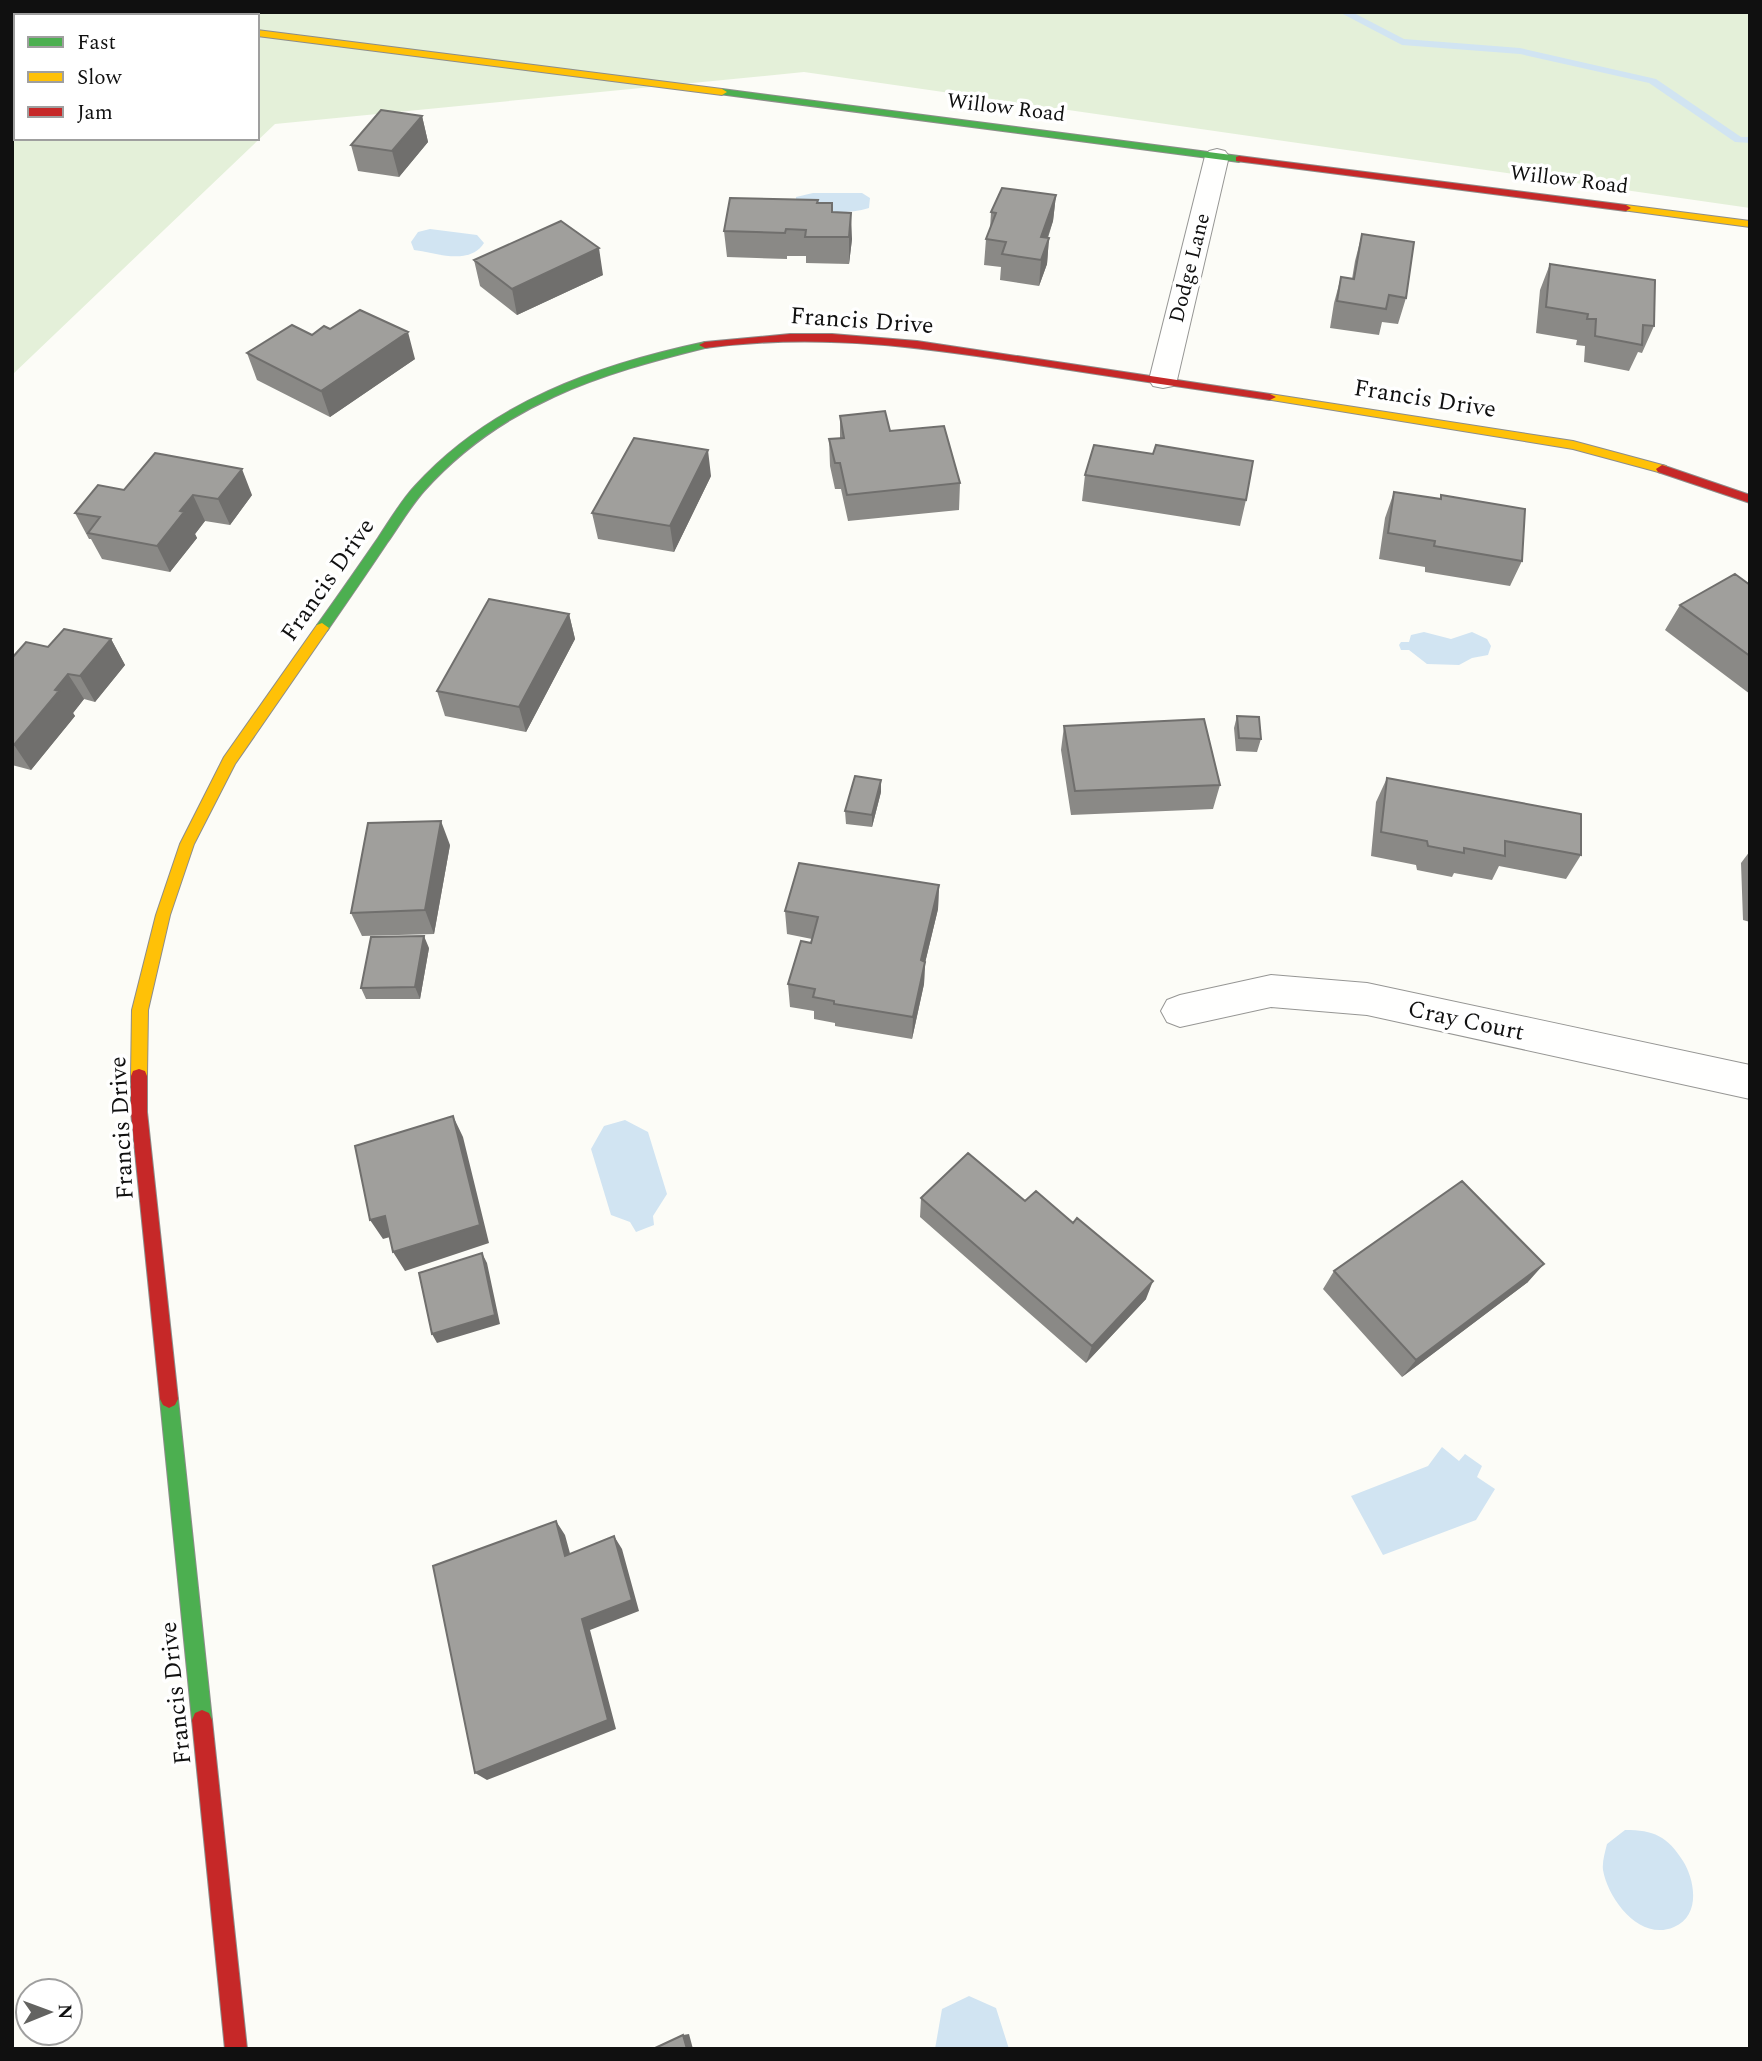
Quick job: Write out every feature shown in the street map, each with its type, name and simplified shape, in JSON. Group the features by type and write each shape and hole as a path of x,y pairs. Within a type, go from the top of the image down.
{"street":[{"name":"Willow Road","path":"259,33 1750,224"},
{"name":"Dodge Lane","path":"1163,380 1217,156"},
{"name":"Francis Drive","path":"236,2049 139,1112 140,1010 163,915 187,844 229,761 419,489 458,451 509,414 559,388 602,370 674,351 738,341 800,337 915,345 1163,380 1573,445 1639,461 1704,481 1750,499"},
{"name":"Cray Court","path":"1180,1011 1271,991 1367,999 1750,1082"}],"green space":[{"path":"12,12 1750,12 1750,208 804,72 275,124 259,139 259,14 14,14 14,140 258,140 12,375"}],"water":[{"path":"813,193 862,193 870,198 869,208 832,212 796,206 796,197"},
{"path":"430,229 477,235 484,243 478,250 461,256 414,250 411,242 418,232"},
{"path":"1424,632 1451,639 1472,632 1487,639 1491,646 1488,655 1472,658 1459,665 1427,664 1409,650 1401,650 1399,645 1401,642 1409,642 1411,635"},
{"path":"625,1120 648,1132 667,1194 653,1216 654,1225 636,1232 630,1222 611,1215 591,1149 604,1126"},
{"path":"1442,1447 1459,1461 1465,1454 1482,1466 1477,1477 1495,1489 1476,1520 1383,1555 1351,1496 1428,1466"},
{"path":"1625,1830 1644,1831 1659,1836 1683,1861 1693,1887 1693,1897 1692,1906 1683,1922 1661,1930 1649,1928 1628,1915 1611,1893 1603,1870 1607,1844"},
{"path":"969,1996 996,2008 1009,2049 935,2049 942,2009"}],"building":[{"path":"381,110 422,116 392,151 351,145"},
{"path":"1002,188 1056,195 1041,237 1049,238 1041,260 1002,254 1006,242 986,239 996,213 991,212"},
{"path":"730,198 818,200 817,203 832,203 832,212 851,213 849,237 805,237 806,230 786,229 785,233 724,231"},
{"path":"561,221 599,248 512,289 474,260"},
{"path":"1362,234 1414,242 1406,298 1389,295 1386,309 1337,301 1341,277 1354,279"},
{"path":"1550,264 1655,280 1654,326 1643,325 1642,345 1595,336 1596,319 1587,319 1588,314 1546,307"},
{"path":"360,310 408,332 321,391 247,353 292,325 312,335 324,326 330,329"},
{"path":"885,411 890,431 944,426 960,483 847,495 840,463 835,463 829,439 844,438 840,416"},
{"path":"634,438 708,450 670,526 592,513"},
{"path":"1094,445 1153,454 1156,445 1253,461 1246,500 1085,475"},
{"path":"155,453 242,469 218,499 193,495 180,511 184,512 157,546 88,533 100,517 75,513 98,485 124,490"},
{"path":"1394,492 1441,499 1441,495 1525,509 1522,561 1434,546 1435,541 1388,533"},
{"path":"1735,574 1750,585 1750,656 1680,605"},
{"path":"489,599 569,614 519,707 437,691"},
{"path":"64,629 111,639 80,676 68,674 55,690 59,691 12,745 12,658 26,642 48,647"},
{"path":"1237,716 1259,717 1261,739 1239,738"},
{"path":"1204,719 1220,785 1075,791 1064,726"},
{"path":"855,776 881,780 872,815 845,811"},
{"path":"1387,778 1581,814 1581,855 1505,841 1505,856 1464,848 1464,853 1428,846 1427,841 1381,832"},
{"path":"441,821 425,910 351,913 368,823"},
{"path":"799,863 939,885 921,960 925,962 913,1017 834,1004 834,1001 813,997 815,989 788,984 801,941 811,943 818,917 785,911"},
{"path":"424,936 415,987 361,988 371,937"},
{"path":"453,1116 480,1225 393,1252 385,1216 370,1220 355,1146"},
{"path":"968,1153 1025,1201 1036,1191 1073,1223 1077,1218 1153,1281 1092,1346 921,1198"},
{"path":"1462,1181 1544,1264 1416,1360 1334,1271"},
{"path":"482,1253 495,1315 432,1334 419,1273"},
{"path":"556,1521 565,1556 614,1536 632,1600 582,1619 608,1720 475,1773 433,1566"},
{"path":"683,2035 687,2049 653,2049"}],"waterway":[{"path":"1344,12 1402,42 1520,51 1652,81 1739,140 1750,140"}],"traffic: fast":[{"path":"722,92 1239,159"},
{"path":"322,628 420,488 449,459 481,433 550,393 588,377 665,353 705,345"},
{"path":"169,1399 202,1720"}],"traffic: slow":[{"path":"96,12 110,14"},
{"path":"259,33 722,92"},
{"path":"1626,208 1750,224"},
{"path":"1270,397 1573,445 1662,469"},
{"path":"139,1076 140,1010 163,915 187,844 229,761 322,628"}],"traffic: jam":[{"path":"1239,159 1626,208"},
{"path":"705,345 790,337 875,340 960,350 1270,397"},
{"path":"1662,469 1750,499"},
{"path":"139,1076 139,1112 169,1399"},
{"path":"202,1720 236,2049"}]}
